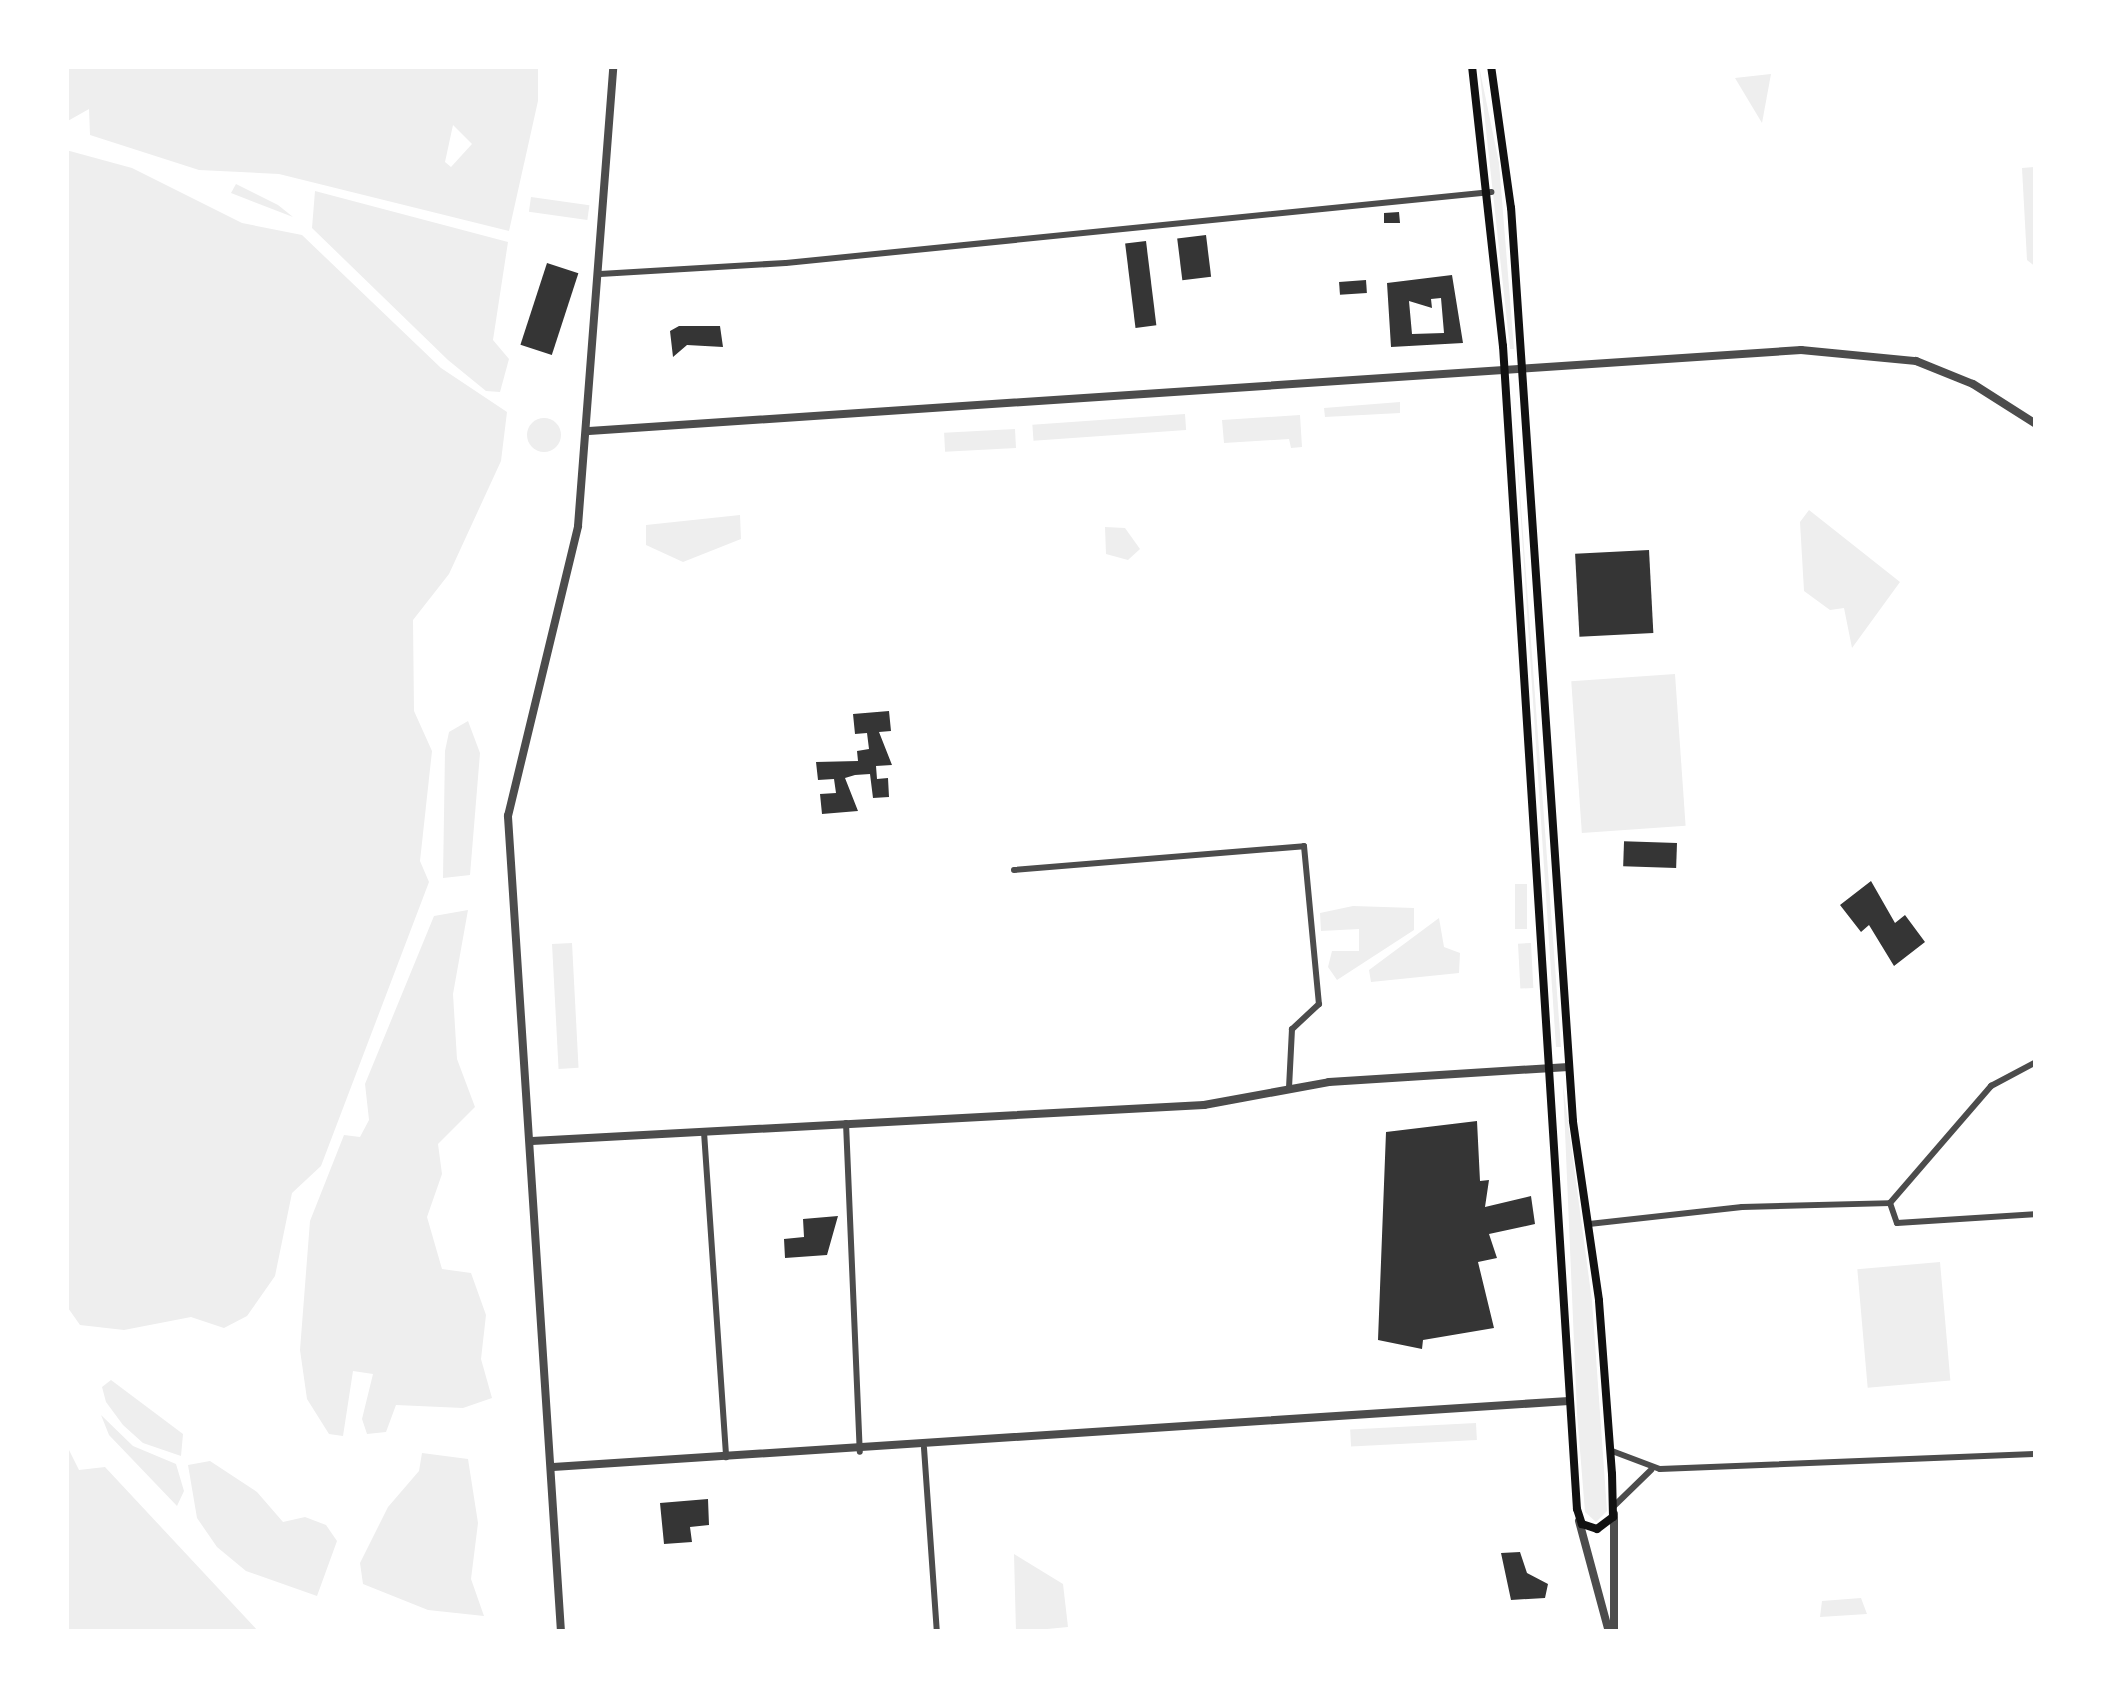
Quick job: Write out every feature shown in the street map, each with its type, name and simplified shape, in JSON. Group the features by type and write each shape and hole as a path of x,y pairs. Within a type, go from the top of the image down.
{"main road":[{"path":"1472,66 1491,192 1504,369 1578,1514 1597,1529 1610,1523 1614,1508 1610,1450 1569,1067 1522,368 1491,66"},
{"path":"1555,1155 1577,1156"}],"street":[{"path":"560,1632 508,816 578,526 614,66"},
{"path":"600,274 786,263 1491,192"},
{"path":"589,431 1780,350 1882,355 1962,379 2036,424"},
{"path":"1014,870 1304,846 1319,1004 1292,1029 1289,1088"},
{"path":"1589,1224 1742,1207 1890,1203 1991,1086 2036,1062"},
{"path":"532,1142 1204,1105 1289,1088 1569,1067"},
{"path":"846,1124 860,1452"},
{"path":"704,1132 726,1459"},
{"path":"1890,1203 1897,1223 2036,1214"},
{"path":"553,1467 924,1448 1569,1401"},
{"path":"924,1448 937,1632"},
{"path":"1610,1450 1660,1468"},
{"path":"1611,1632 1614,1508 1643,1474 1660,1468 2036,1454"},
{"path":"1578,1514 1611,1632"}],"shaded area":[{"path":"66,66 538,66 538,101 509,231 279,174 199,170 90,135 89,109 66,122","holes":["453,125 472,144 451,167 445,162"]},
{"path":"1479,66 1499,163 1514,349 1510,349"},
{"path":"1771,74 1762,123 1735,78"},
{"path":"66,150 132,168 242,223 302,235 441,368 507,412 501,461 449,574 413,620 414,711 432,751 420,861 429,882 321,1166 292,1193 275,1276 247,1316 224,1328 191,1317 124,1330 80,1325 66,1305"},
{"path":"2034,167 2036,267 2027,260 2022,168"},
{"path":"236,184 278,205 293,217 231,193"},
{"path":"315,191 508,242 493,340 509,359 500,392 486,391 448,360 312,228"},
{"path":"531,197 589,205 587,220 529,212"},
{"path":"1512,385 1561,1047 1556,1047"},
{"path":"1400,402 1400,413 1325,417 1324,408"},
{"path":"1185,414 1186,430 1033,441 1032,425"},
{"path":"1300,415 1302,447 1291,448 1289,439 1224,443 1222,420"},
{"path":"544,418 556,423 561,435 556,447 544,452 532,447 527,435 532,423"},
{"path":"1015,429 1016,448 945,452 944,433"},
{"path":"1809,510 1900,582 1852,648 1844,608 1830,610 1804,591 1800,522"},
{"path":"740,515 741,539 683,562 646,545 646,525"},
{"path":"1105,527 1125,528 1140,549 1128,560 1106,554"},
{"path":"1675,674 1686,826 1582,833 1571,681"},
{"path":"468,721 480,753 470,875 443,878 445,751 449,732"},
{"path":"1515,884 1527,884 1527,929 1515,929"},
{"path":"1353,906 1414,908 1414,930 1337,980 1328,967 1332,951 1359,951 1359,929 1321,931 1320,913"},
{"path":"468,910 453,994 457,1059 475,1107 438,1144 442,1174 427,1217 442,1269 471,1273 486,1315 481,1359 492,1398 463,1408 396,1405 386,1432 367,1434 362,1419 373,1374 353,1371 343,1436 329,1434 307,1399 300,1350 310,1221 344,1135 360,1137 369,1120 365,1084 434,916"},
{"path":"1439,918 1444,947 1460,953 1459,973 1371,982 1369,970"},
{"path":"572,943 579,1068 559,1069 552,944"},
{"path":"1531,943 1533,988 1520,989 1518,944"},
{"path":"1563,1084 1592,1301 1607,1511 1596,1522 1585,1512 1577,1413"},
{"path":"1940,1262 1950,1381 1868,1388 1857,1269"},
{"path":"111,1380 183,1434 181,1456 143,1443 123,1425 106,1402 102,1387"},
{"path":"101,1415 133,1446 176,1464 184,1491 177,1506 109,1435"},
{"path":"1476,1423 1477,1440 1351,1447 1350,1430"},
{"path":"66,1444 79,1470 105,1467 259,1632 66,1632"},
{"path":"422,1453 468,1459 478,1523 471,1579 484,1616 428,1610 363,1584 360,1563 388,1507 419,1471"},
{"path":"210,1461 257,1492 283,1522 305,1517 326,1525 337,1541 317,1596 246,1571 217,1547 197,1518 188,1465"},
{"path":"1014,1554 1063,1584 1068,1627 1016,1632"},
{"path":"1861,1598 1867,1614 1820,1617 1822,1601"}],"building":[{"path":"1399,212 1400,223 1384,223 1384,213"},
{"path":"1206,235 1211,277 1182,280 1177,239"},
{"path":"1146,241 1156,325 1136,328 1125,244"},
{"path":"547,263 578,273 552,355 520,345"},
{"path":"1452,275 1463,343 1391,347 1387,283","holes":["1441,298 1444,333 1412,334 1409,301 1432,308 1431,299"]},
{"path":"1366,280 1367,293 1340,295 1339,282"},
{"path":"679,326 720,326 723,347 687,345 673,357 670,331"},
{"path":"1649,550 1653,633 1579,637 1575,554"},
{"path":"889,711 891,731 879,732 892,765 876,766 877,779 888,778 889,797 873,798 870,774 855,775 845,778 858,811 822,814 820,794 836,793 834,779 818,780 816,762 858,761 857,751 869,749 867,733 855,734 853,714"},
{"path":"1624,841 1677,843 1676,868 1623,866"},
{"path":"1871,881 1895,923 1905,915 1925,942 1894,966 1869,925 1861,932 1840,905"},
{"path":"1477,1121 1480,1181 1489,1180 1485,1207 1531,1196 1535,1224 1489,1234 1497,1258 1478,1262 1494,1328 1423,1340 1422,1349 1378,1340 1386,1132"},
{"path":"838,1216 827,1255 785,1258 784,1239 804,1237 803,1219"},
{"path":"708,1499 709,1525 690,1527 692,1542 664,1544 660,1503"},
{"path":"1520,1552 1527,1573 1548,1584 1545,1598 1511,1600 1501,1553"}]}
